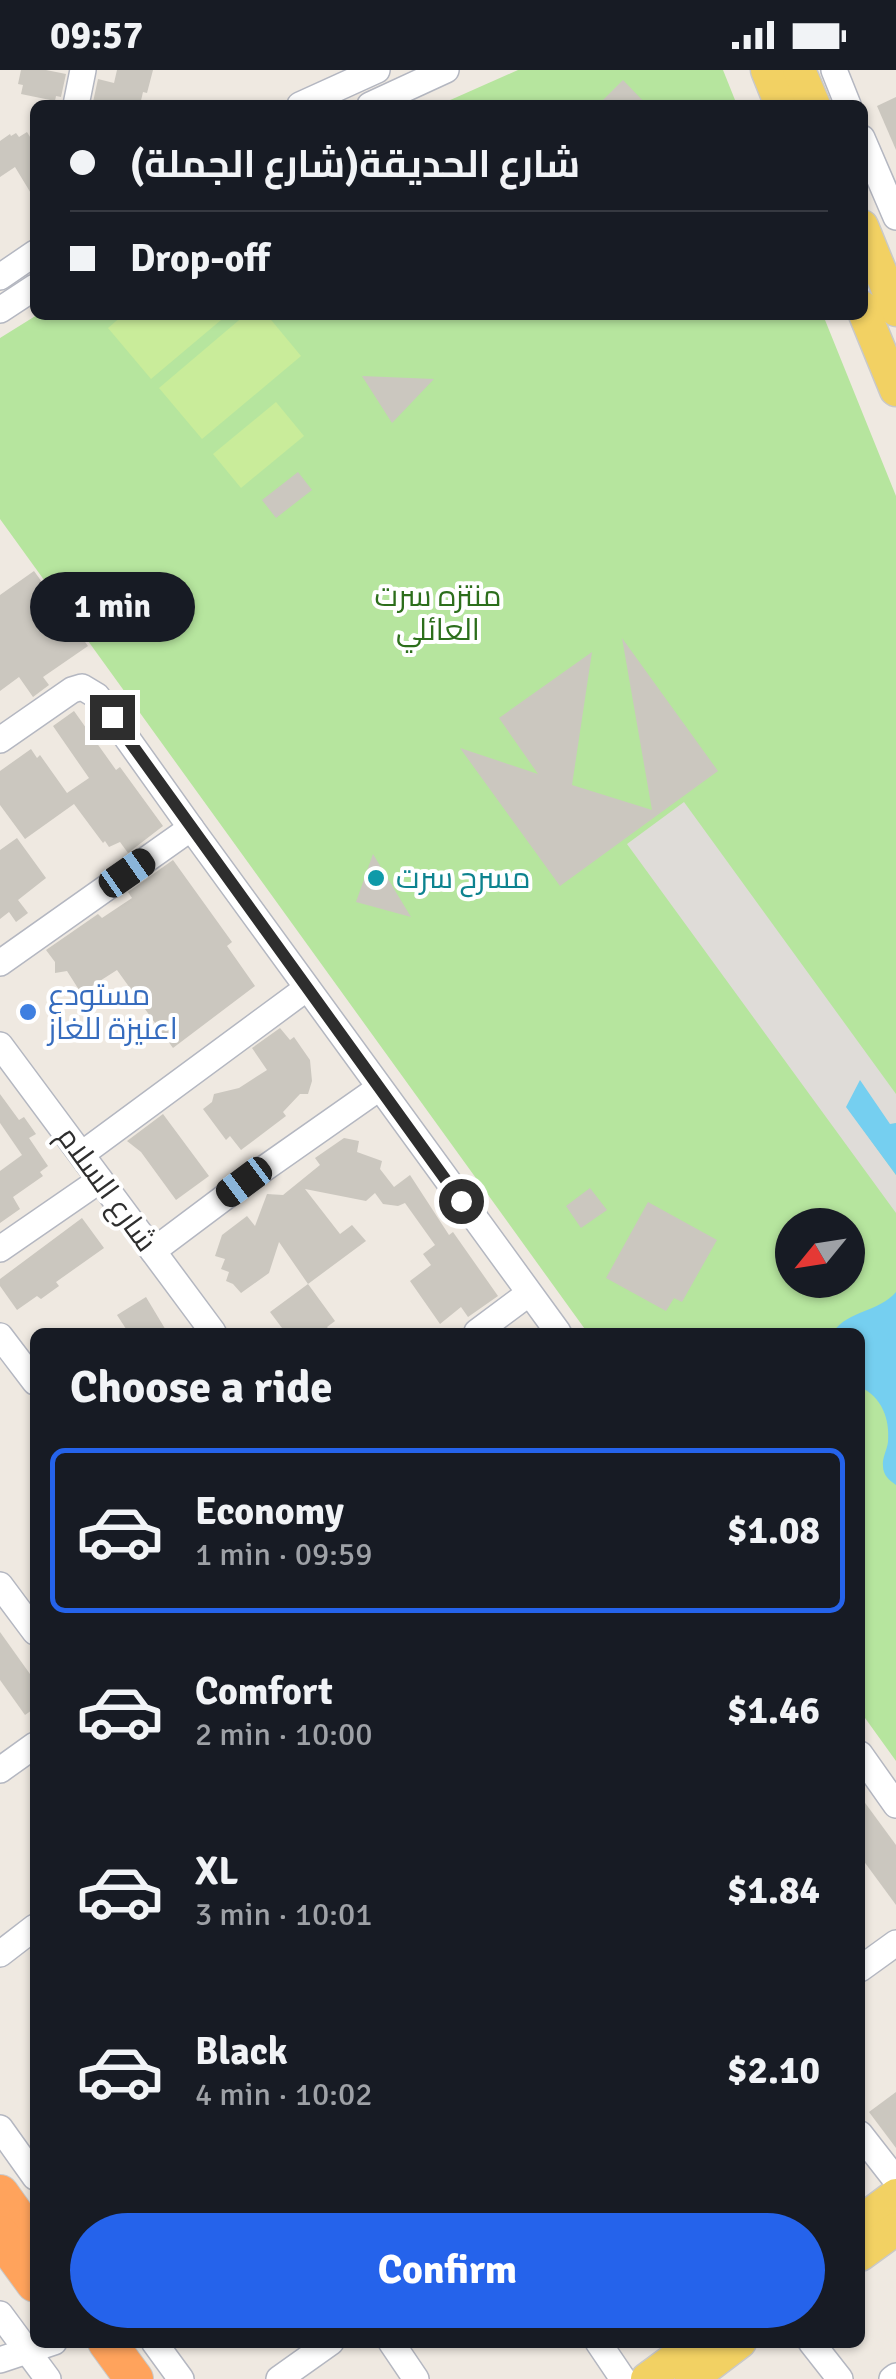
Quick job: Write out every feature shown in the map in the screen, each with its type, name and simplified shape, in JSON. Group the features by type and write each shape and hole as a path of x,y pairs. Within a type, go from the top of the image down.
{"highway":[{"path":"0,2194 30,2236"},
{"path":"0,2235 30,2276"},
{"path":"83,2348 105,2379"},
{"path":"111,2348 134,2379"}],"main road":[{"path":"767,70 779,100"},
{"path":"800,70 812,100"},
{"path":"868,245 887,305 896,390"},
{"path":"865,2247 887,2210"},
{"path":"647,2379 689,2348"},
{"path":"691,2379 732,2348"}],"street":[{"path":"77,100 83,70"},
{"path":"311,100 377,70"},
{"path":"381,100 446,70"},
{"path":"834,70 846,100"},
{"path":"868,152 896,217"},
{"path":"0,276 30,256"},
{"path":"0,310 30,290"},
{"path":"0,740 72,690 82,687 98,696 555,1328"},
{"path":"0,964 191,828"},
{"path":"82,1154 307,988"},
{"name":"شارع السلام","path":"1,1048 210,1328"},
{"path":"152,1251 379,1088"},
{"path":"0,1249 100,1180"},
{"path":"483,1328 528,1294"},
{"path":"0,1336 30,1375"},
{"path":"0,1585 30,1625"},
{"path":"0,1770 30,1748"},
{"path":"865,1761 896,1806"},
{"path":"0,1954 30,1931"},
{"path":"865,1965 896,1943"},
{"path":"0,2128 30,2170"},
{"path":"865,2148 887,2210"},
{"path":"0,2314 48,2379"},
{"path":"0,2360 36,2348"},
{"path":"158,2348 181,2379"},
{"path":"279,2379 323,2348"},
{"path":"395,2348 416,2379"},
{"path":"602,2348 623,2379"},
{"path":"816,2348 840,2379"}],"green space":[{"path":"518,70 723,70 735,100 450,100"},
{"name":"منتزه سرت العائلي","path":"30,319 825,320 896,496 896,1761 865,1718 865,1328 584,1328 0,519 0,338"},
{"path":"117,320 221,320 151,379 108,328"},
{"path":"239,320 271,320 301,356 202,439 159,388"},
{"path":"276,402 304,436 241,488 213,454"}],"shaded area":[{"path":"684,802 896,1094 896,1123 891,1125 847,1107 896,1175 896,1213 627,844"}],"water":[{"path":"860,1080 890,1124 896,1123 896,1175 846,1107"},
{"path":"896,1292 896,1485 883,1469 888,1442 886,1417 865,1390 865,1328 837,1328"}],"building":[{"path":"21,70 66,74 61,97 56,96 55,100 21,94 23,85 18,84"},
{"path":"117,70 153,70 141,100 93,100 98,79 114,83"},
{"path":"623,80 642,100 603,100"},
{"path":"896,97 896,150 877,106"},
{"path":"27,132 30,137 30,192 15,167 0,177 0,141 10,134 19,137"},
{"path":"362,376 434,379 392,423"},
{"path":"298,472 312,490 276,518 262,500"},
{"path":"34,571 88,646 43,677 49,685 33,697 19,677 0,691 0,595"},
{"path":"622,638 718,771 560,886 460,748 538,774 499,718 592,652 572,785 652,810"},
{"path":"74,711 163,826 128,853 120,842 109,847 103,843 74,804 25,839 0,805 0,771 31,749 37,758 40,755 67,793 89,778 53,726"},
{"path":"17,838 46,878 18,900 28,913 16,922 9,912 0,919 0,850"},
{"name":"مسرح سرت","path":"373,854 411,917 356,902"},
{"path":"173,860 232,942 227,946 255,986 173,1048 117,970 81,993 67,971 55,973 55,962 46,950 98,914 102,918 132,898 128,892"},
{"path":"280,1028 290,1040 294,1037 310,1060 312,1081 308,1094 300,1094 283,1112 286,1116 241,1150 230,1136 226,1140 203,1109 212,1102 214,1094 239,1088 267,1070 252,1048"},
{"path":"0,1094 19,1120 24,1117 36,1134 29,1138 48,1166 40,1172 43,1176 13,1197 20,1209 0,1223 0,1171 22,1155 0,1123"},
{"path":"163,1114 209,1176 176,1200 141,1152 127,1141"},
{"path":"344,1138 359,1141 357,1152 382,1161 380,1169 394,1187 410,1175 449,1235 453,1232 498,1296 468,1317 461,1307 440,1324 410,1281 431,1265 423,1254 435,1245 405,1203 383,1204 375,1193 366,1201 305,1189 340,1234 352,1225 366,1241 308,1284 279,1242 269,1273 241,1293 226,1281 229,1272 221,1269 225,1259 215,1256 222,1235 247,1216 255,1226 267,1194 283,1195 320,1165 315,1158"},
{"path":"590,1188 607,1210 581,1228 566,1206"},
{"path":"648,1202 717,1240 682,1302 674,1298 666,1311 606,1278"},
{"path":"82,1218 104,1248 56,1282 59,1286 41,1299 37,1296 17,1310 0,1286 0,1279"},
{"path":"308,1284 335,1321 328,1328 282,1328 270,1312"},
{"path":"146,1297 165,1328 125,1328 117,1315"},
{"path":"0,1632 30,1674 30,1712 25,1715 0,1680"},
{"path":"865,1803 896,1845 896,1905 865,1863"},
{"path":"896,2092 896,2148 869,2112"}],"place":[{"name":"مسرح سرت","path":"376,878"},
{"name":"مستودع اعنيزة للغاز","path":"28,1012"}],"route":[{"path":"112,717 461,1201"}]}
